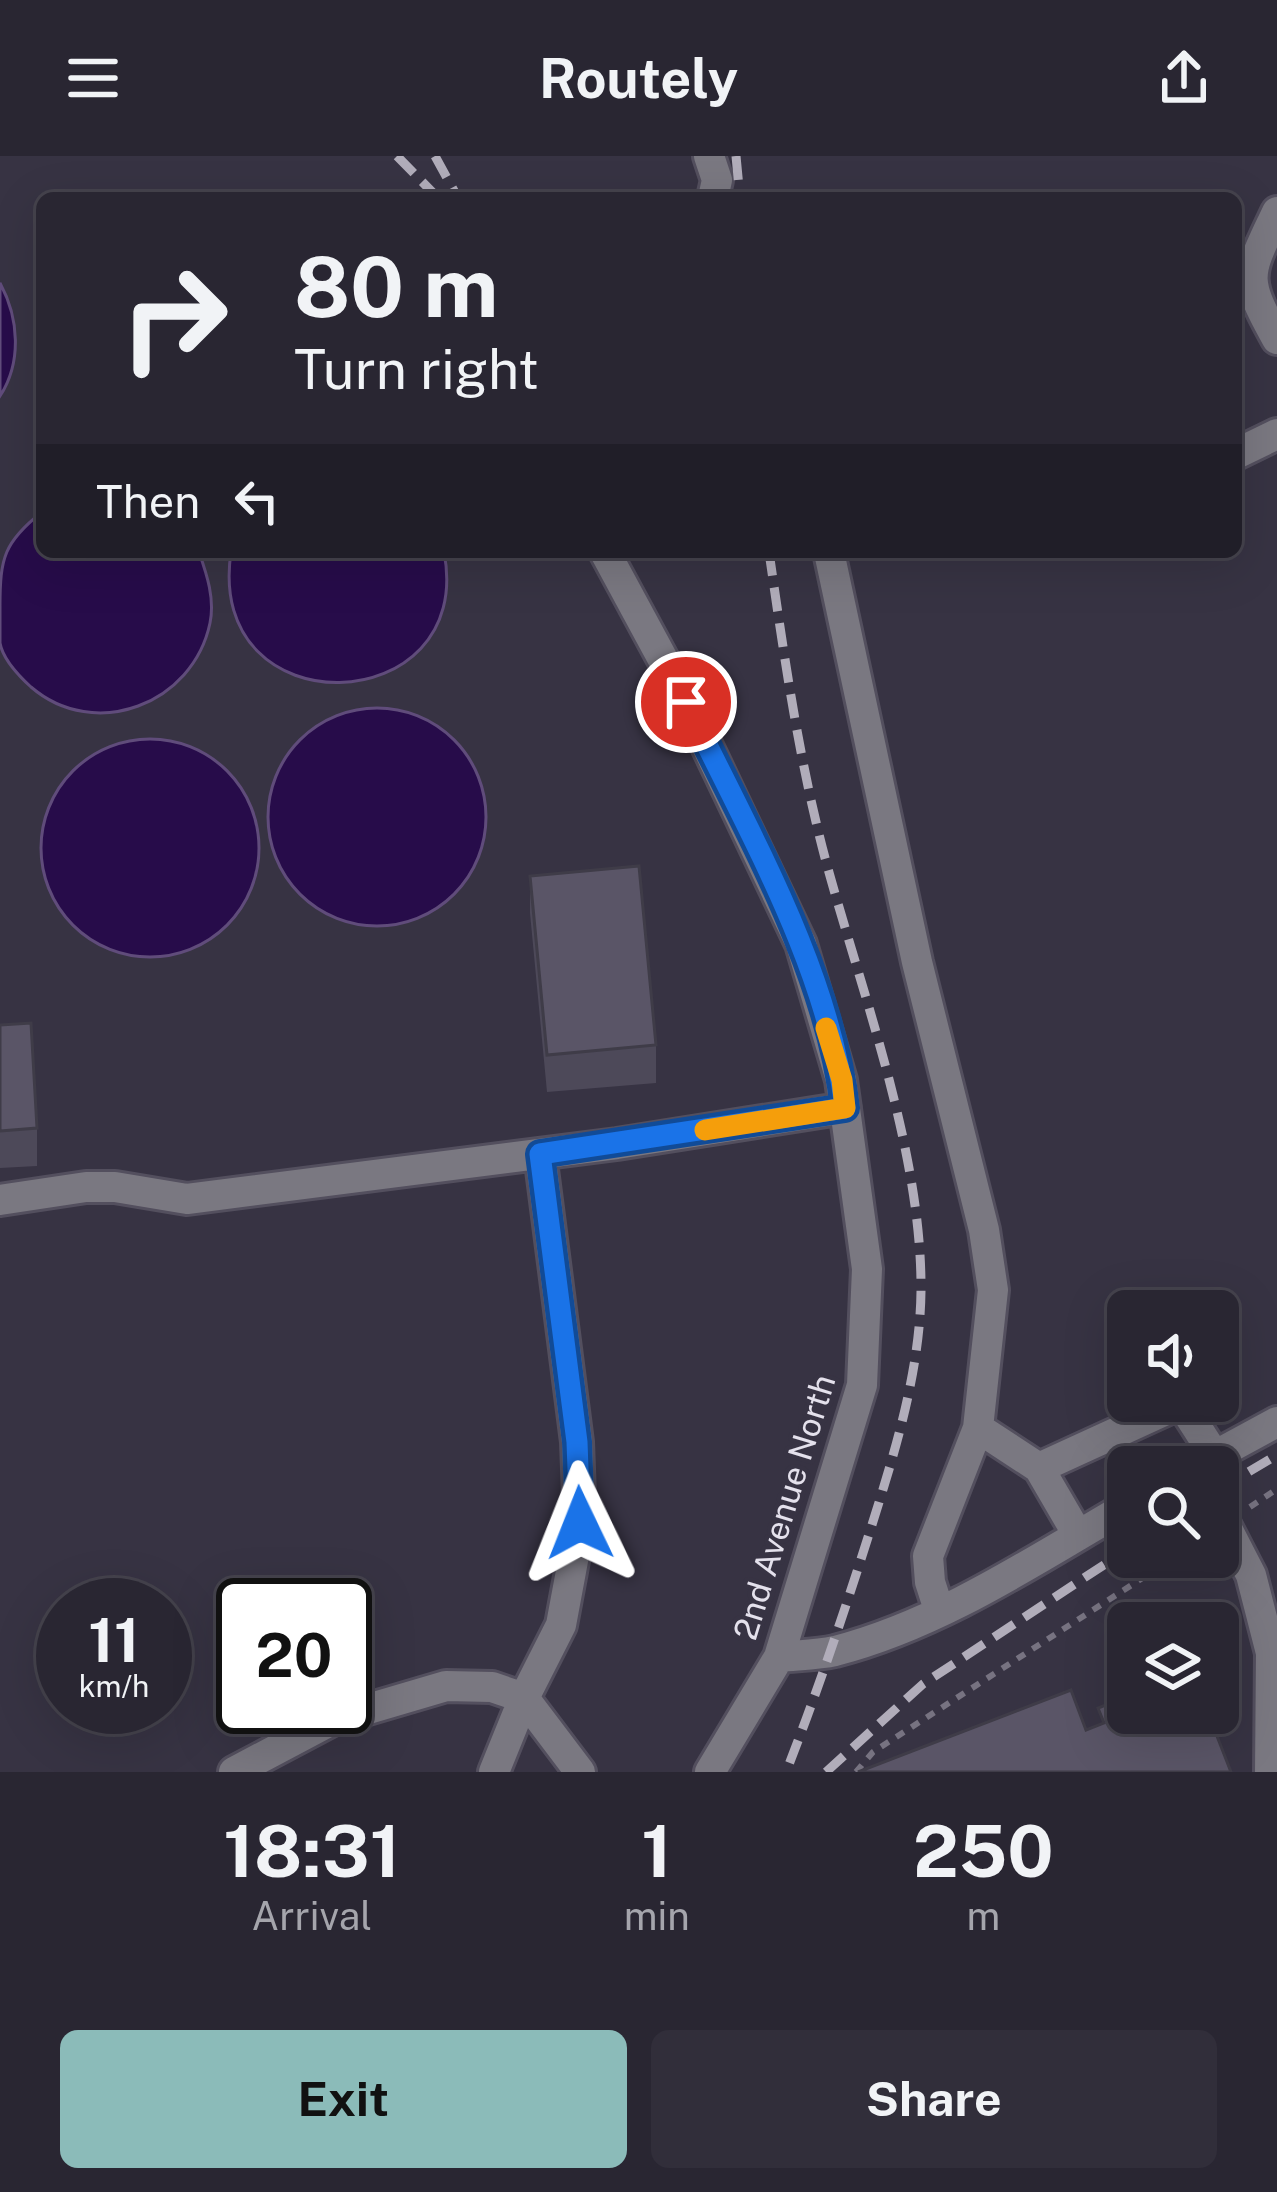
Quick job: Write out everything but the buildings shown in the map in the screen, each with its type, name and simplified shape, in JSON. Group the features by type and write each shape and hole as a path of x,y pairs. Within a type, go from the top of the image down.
{"street":[{"path":"709,156 716,180 713,192"},
{"path":"1277,212 1251,267 1250,284 1277,339"},
{"path":"1242,451 1277,434"},
{"name":"2nd Avenue North","path":"608,558 686,702 801,944 842,1080 867,1269 862,1384 779,1657 710,1772"},
{"path":"830,558 917,962 985,1230 993,1290 978,1428 928,1556 939,1610"},
{"path":"0,1200 86,1187 188,1199 540,1154 845,1108"},
{"path":"494,1772 561,1625 580,1523 577,1442 540,1154"},
{"path":"1039,1468 1181,1403 1199,1446"},
{"path":"1233,1446 1277,1422"},
{"path":"978,1428 1039,1468 1078,1534"},
{"path":"779,1657 832,1652 904,1628 996,1583 1107,1518"},
{"path":"1239,1552 1251,1575 1271,1653 1270,1772"},
{"path":"234,1772 334,1719 446,1686 492,1687 524,1698 580,1772"}],"path":[{"path":"856,1772 873,1752 1142,1578"}],"shaded area":[{"path":"0,283 14,325 15,355 0,396"},
{"path":"36,517 36,558 201,558 211,596 210,623 184,675 138,706 111,712 84,712 56,703 31,687 8,661 0,643 3,563 19,533"},
{"path":"231,558 444,558 443,608 421,648 384,673 340,682 295,675 258,651 234,610"},
{"path":"377,708 419,716 454,740 478,775 486,817 478,859 454,894 419,918 377,926 335,918 300,894 276,859 268,817 276,775 300,740 335,716"},
{"path":"150,739 192,747 227,771 251,806 259,848 251,890 227,925 192,949 150,957 108,949 73,925 49,890 41,848 49,806 73,771 108,747"}],"railway":[{"path":"397,156 432,192"},
{"path":"435,156 455,192"},
{"path":"736,156 739,192"},
{"path":"770,558 811,802 903,1137 919,1240 921,1291 911,1383 896,1443 840,1622 786,1772"},
{"path":"1239,1478 1277,1455"},
{"path":"826,1772 923,1684 1107,1563"}],"slow traffic":[{"path":"705,1130 845,1108 826,1028"}],"route":[{"path":"580,1523 577,1442 540,1154 845,1108 842,1080 801,944 686,702"}]}
